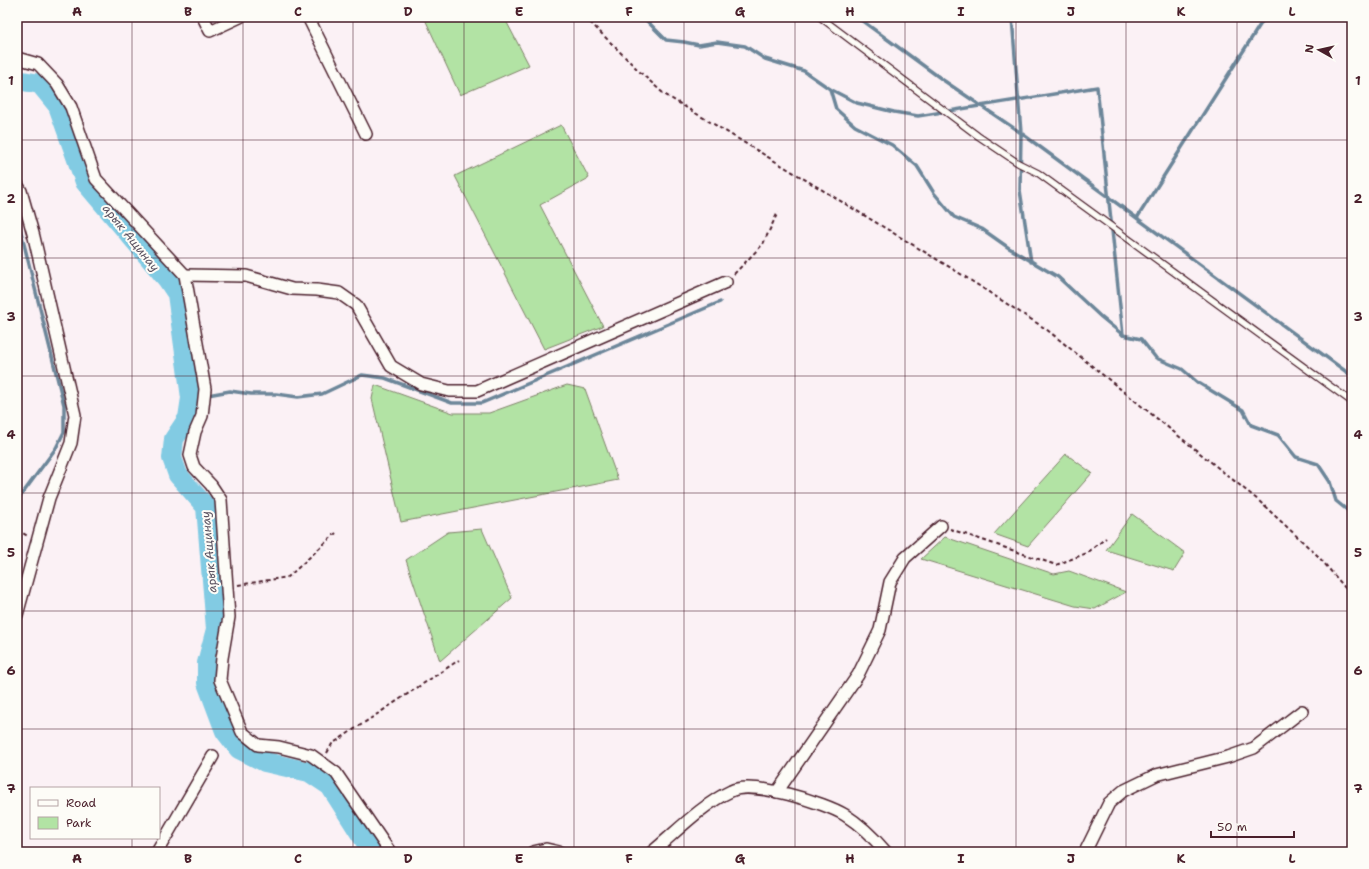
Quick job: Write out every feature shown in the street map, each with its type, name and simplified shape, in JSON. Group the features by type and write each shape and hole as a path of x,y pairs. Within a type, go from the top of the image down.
{"street":[{"path":"203,17 210,31 240,17"},
{"path":"308,17 366,134"},
{"path":"17,58 38,64 57,84 71,106 96,179 185,275 205,389 202,416 195,432 190,455 194,467 211,485 221,500 229,617 220,680 242,732 258,745 279,747 311,755 336,773 390,852"},
{"path":"17,184 21,191 34,237 75,415 71,443 49,498 17,615"},
{"path":"185,275 246,276 292,289 338,293 356,305 391,366 420,384 450,391 477,391 726,282"},
{"path":"777,792 858,675 880,630 890,582 905,558 942,526"},
{"path":"1086,852 1109,803 1123,791 1156,775 1228,757 1254,748 1302,712"},
{"path":"157,852 213,756"},
{"path":"652,852 710,803 733,790 754,787 816,801 845,814 870,834 886,852"},
{"path":"532,852 546,850 559,852"}],"lane":[{"path":"820,17 978,136 1018,163 1038,174 1352,402"}],"path":[{"path":"585,17 664,94 956,271 1046,329 1258,500 1318,556 1352,596"},
{"path":"726,282 763,244 778,212"},
{"path":"942,526 1056,565 1087,554 1106,538"},
{"path":"227,587 288,577 336,533"},
{"path":"322,763 332,744 459,660"}],"green space":[{"path":"424,17 504,17 529,65 460,95"},
{"path":"561,125 589,178 540,205 603,326 544,349 455,176"},
{"path":"375,385 453,413 489,413 567,385 585,389 618,480 401,522 372,399"},
{"path":"1066,454 1092,473 1028,546 994,534"},
{"path":"1132,514 1185,553 1174,571 1106,550"},
{"path":"482,529 512,598 440,661 406,560 448,532"},
{"path":"945,537 1054,574 1069,571 1126,592 1095,609 1075,606 921,559"}],"waterway":[{"path":"643,17 666,40 699,45 717,42 745,46 765,59 804,71 830,89 836,109 855,126 892,145 917,166 934,193 954,217 982,229 1009,248 1058,277 1101,317 1123,335 1141,339 1156,358 1182,369 1197,382 1243,410 1251,425 1278,435 1296,457 1318,464 1330,482 1336,501 1352,514"},
{"path":"857,17 943,80 1021,133 1352,376"},
{"path":"1012,17 1021,133 1020,190 1031,262"},
{"path":"1137,218 1265,17"},
{"name":"арык Ащинау","path":"17,80 40,84 58,106 85,182 167,279 177,294 191,398 188,418 174,439 172,458 178,475 206,507 216,629 207,663 207,683 225,731 239,749 265,762 309,772 330,786 372,852"},
{"path":"830,89 857,103 918,116 1097,87 1123,335"},
{"path":"17,216 64,405 64,432 56,448 17,501"},
{"path":"191,398 230,391 298,397 322,394 362,375 385,378 452,403 482,403 720,302"}]}
